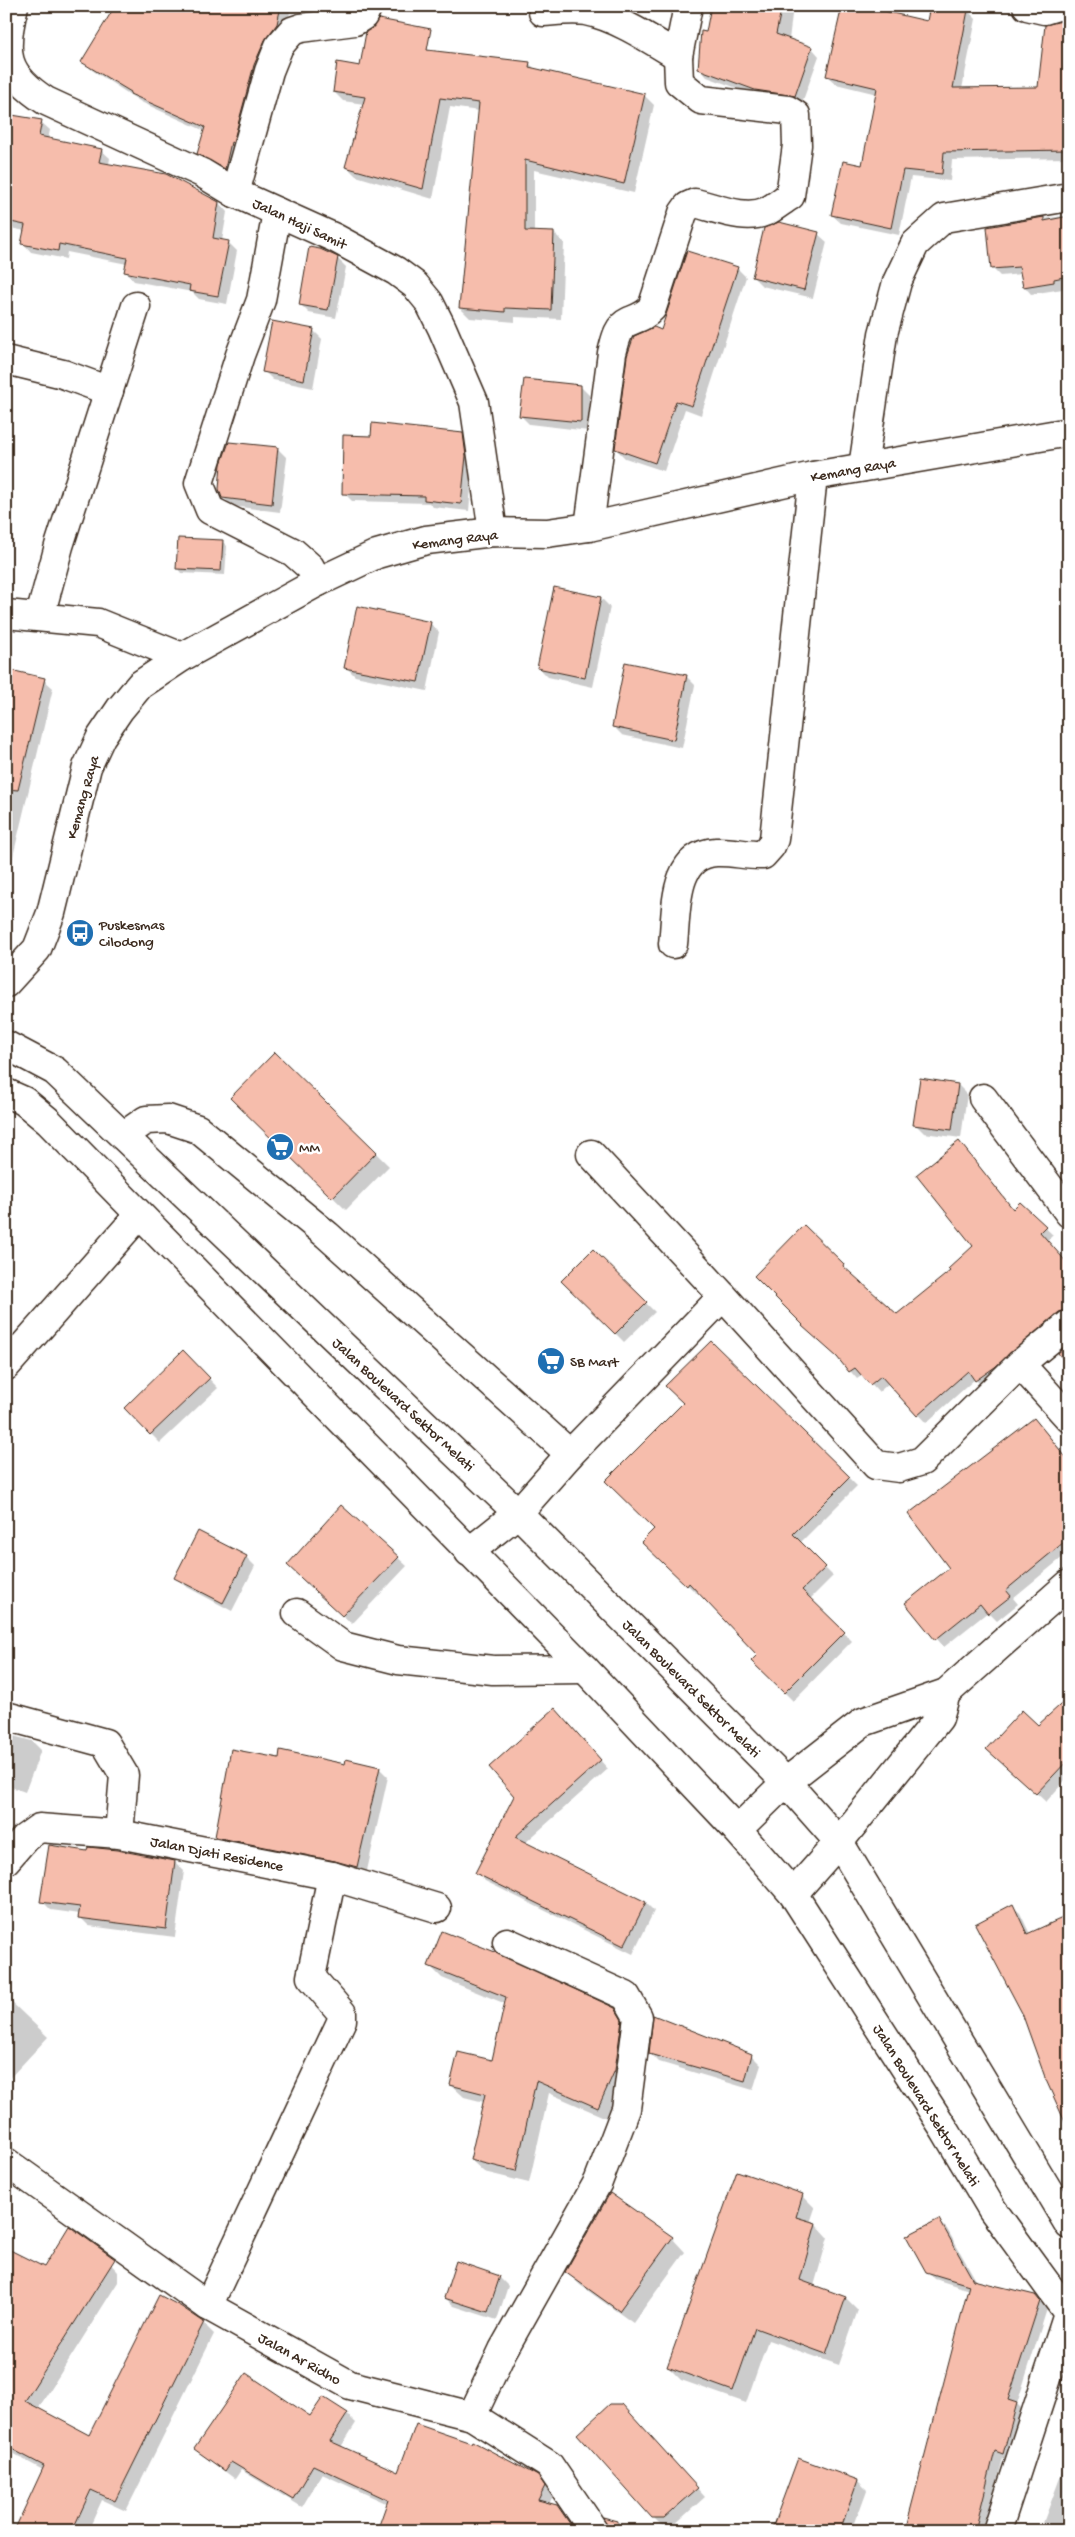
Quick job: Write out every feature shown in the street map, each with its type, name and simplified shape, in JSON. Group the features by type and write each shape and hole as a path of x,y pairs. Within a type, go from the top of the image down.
{"street":[{"name":"Jalan Haji Samit","path":"14,6 7,43 14,74 24,85 46,101 202,173 235,193 335,238 388,267 415,285 429,302 474,402 493,532"},
{"path":"235,193 272,62 279,46 292,31 354,20 363,16 368,6"},
{"path":"589,527 614,346 618,332 626,323 648,313 652,308 683,213 688,206 695,203 742,215 754,215 767,211 790,196 797,145 796,115 788,110 701,100 679,82 678,56 688,6"},
{"path":"1026,6 1044,10 1057,6"},
{"path":"543,12 569,10 588,12 630,28 678,56"},
{"path":"862,467 883,334 897,282 915,244 944,218 1069,197"},
{"path":"276,212 261,300 222,408 199,483 210,510 293,552 310,567 318,582"},
{"path":"40,616 59,546 136,306"},
{"path":"6,360 63,374 109,391"},
{"name":"Kemang Raya","path":"6,983 37,949 57,890 88,767 101,737 140,685 182,657 318,582 385,551 426,540 493,532 547,533 589,527 813,476 1069,432"},
{"path":"673,944 681,878 689,864 710,852 763,855 772,846 813,476"},
{"path":"6,614 98,623 182,657"},
{"name":"Jalan Boulevard Sektor Melati","path":"6,1045 55,1071 518,1513 786,1782 839,1842 1069,2226"},
{"name":"Jalan Boulevard Sektor Melati","path":"6,1093 24,1101 48,1121 585,1669 737,1830 793,1894 945,2130 992,2209 1068,2312"},
{"path":"983,1098 1069,1212"},
{"path":"123,1136 146,1120 168,1119 198,1129 327,1235 570,1454"},
{"path":"591,1154 876,1465 899,1468 922,1461 1020,1364 1069,1324"},
{"path":"6,1366 139,1215"},
{"path":"469,1552 518,1513 570,1454 722,1296"},
{"path":"1020,1364 1069,1418"},
{"path":"737,1830 786,1782 864,1722 946,1694 1069,1584"},
{"path":"297,1613 343,1646 398,1660 493,1670 585,1669"},
{"path":"793,1894 839,1842 939,1718 946,1694"},
{"path":"6,1716 105,1743 124,1776 119,1834"},
{"name":"Jalan Djati Residence","path":"6,1860 24,1838 38,1828 119,1834 332,1876 437,1908"},
{"path":"208,2306 342,2020 342,2013 311,1977 332,1876"},
{"path":"472,2416 504,2350 598,2182 626,2109 638,2018 626,1996 507,1942"},
{"name":"Jalan Ar Ridho","path":"6,2162 208,2306 350,2386 472,2416 549,2465 593,2530"},
{"path":"998,2531 1068,2312"}],"building":[{"path":"115,6 281,6 277,24 265,40 254,65 225,169 197,154 205,127 130,94 131,92 81,62"},
{"path":"711,6 761,6 781,10 776,34 812,47 795,96 755,90 698,69 701,31 706,32"},
{"path":"842,6 862,6 927,21 930,6 949,6 968,10 953,88 1038,87 1045,25 1062,21 1069,16 1069,150 944,152 942,174 903,170 891,228 831,215 843,161 862,165 877,88 826,76"},
{"path":"379,19 431,29 427,50 530,62 529,67 645,94 624,184 525,160 525,231 554,232 551,310 505,308 505,312 459,308 479,103 440,98 423,189 345,167 365,97 333,92 337,62 360,66 366,32"},
{"path":"6,114 42,120 39,136 102,149 99,162 166,174 219,202 213,238 229,241 218,296 189,291 190,285 124,272 127,258 59,244 58,251 21,244 25,225 6,221"},
{"path":"1069,216 1069,276 1054,279 1054,282 1023,287 1019,267 991,269 987,227 1044,217 1044,221"},
{"path":"779,222 819,232 804,290 752,277 764,228"},
{"path":"309,247 320,249 338,257 328,310 299,305"},
{"path":"687,251 738,267 692,406 676,401 655,463 615,449 627,356 634,336 654,327 661,330"},
{"path":"272,321 314,329 304,380 262,372"},
{"path":"524,379 581,385 581,422 519,416"},
{"path":"372,423 463,433 466,456 461,504 424,500 424,496 342,494 343,435 371,436"},
{"path":"229,442 278,447 272,504 222,498 219,489 221,464"},
{"path":"178,538 223,540 221,571 176,569"},
{"path":"554,587 601,597 585,678 537,668"},
{"path":"357,606 431,622 418,682 344,668"},
{"path":"625,662 687,675 674,740 612,727"},
{"path":"6,669 45,678 18,790 6,789"},
{"path":"275,1052 377,1152 332,1198 230,1098"},
{"path":"920,1078 958,1084 952,1130 913,1125"},
{"path":"959,1141 1013,1209 1020,1202 1046,1226 1040,1232 1069,1265 1069,1309 1059,1312 995,1367 975,1381 968,1371 917,1416 881,1376 870,1385 855,1368 849,1372 837,1357 802,1326 754,1276 804,1225 844,1264 843,1266 897,1314 950,1271 948,1269 973,1246 916,1175"},
{"path":"593,1249 647,1302 615,1334 561,1281"},
{"path":"711,1341 850,1477 793,1534 826,1567 802,1590 845,1632 784,1693 751,1661 757,1655 689,1583 687,1586 641,1542 654,1529 605,1481 683,1403 665,1386"},
{"path":"1069,1344 1069,1367 1058,1353"},
{"path":"183,1350 210,1378 150,1435 124,1408"},
{"path":"1034,1418 1069,1461 1069,1538 1006,1590 1011,1596 988,1614 980,1604 935,1640 905,1603 949,1568 908,1514"},
{"path":"341,1505 399,1557 342,1616 287,1565"},
{"path":"198,1531 247,1556 223,1603 174,1578"},
{"path":"1069,1697 1069,1759 1036,1794 986,1749 1022,1710 1038,1725"},
{"path":"555,1708 601,1760 515,1837 646,1902 624,1946 475,1873 514,1796 489,1767"},
{"path":"231,1749 279,1758 280,1750 345,1764 346,1759 380,1767 357,1867 215,1837"},
{"path":"49,1845 87,1851 88,1847 117,1850 175,1861 166,1929 78,1918 80,1907 40,1902"},
{"path":"1013,1904 1027,1934 1069,1915 1069,2131 1046,2080 1022,2013 975,1924"},
{"path":"442,1931 495,1952 615,2008 622,2020 615,2070 598,2108 536,2081 516,2171 470,2160 485,2094 450,2085 458,2052 492,2060 506,1997 428,1966"},
{"path":"653,2015 752,2054 745,2081 649,2054"},
{"path":"737,2171 803,2194 796,2217 816,2223 800,2280 846,2297 826,2354 755,2328 733,2391 667,2367"},
{"path":"610,2193 673,2237 619,2311 565,2272"},
{"path":"939,2219 973,2280 1035,2295 1040,2301 1008,2400 1017,2403 1003,2454 995,2451 975,2531 905,2531 969,2285 926,2272 906,2236"},
{"path":"69,2226 115,2259 25,2401 89,2435 159,2295 204,2322 115,2501 91,2490 72,2531 14,2531 44,2466 6,2446 6,2248 44,2267"},
{"path":"456,2261 500,2276 488,2312 444,2298"},
{"path":"246,2373 310,2416 323,2397 348,2413 330,2441 398,2472 416,2424 471,2443 472,2441 538,2476 545,2486 538,2500 557,2505 575,2531 377,2531 388,2500 313,2465 293,2499 231,2462 225,2471 194,2449"},
{"path":"610,2404 622,2404 698,2488 664,2518 652,2518 577,2434"},
{"path":"798,2458 858,2480 840,2531 771,2531"},
{"path":"603,2517 618,2521 617,2531 609,2531"}],"place":[{"name":"Puskesmas Cilodong","path":"80,933"},
{"name":"MM","path":"280,1147"},
{"name":"SB Mart","path":"551,1361"}]}
